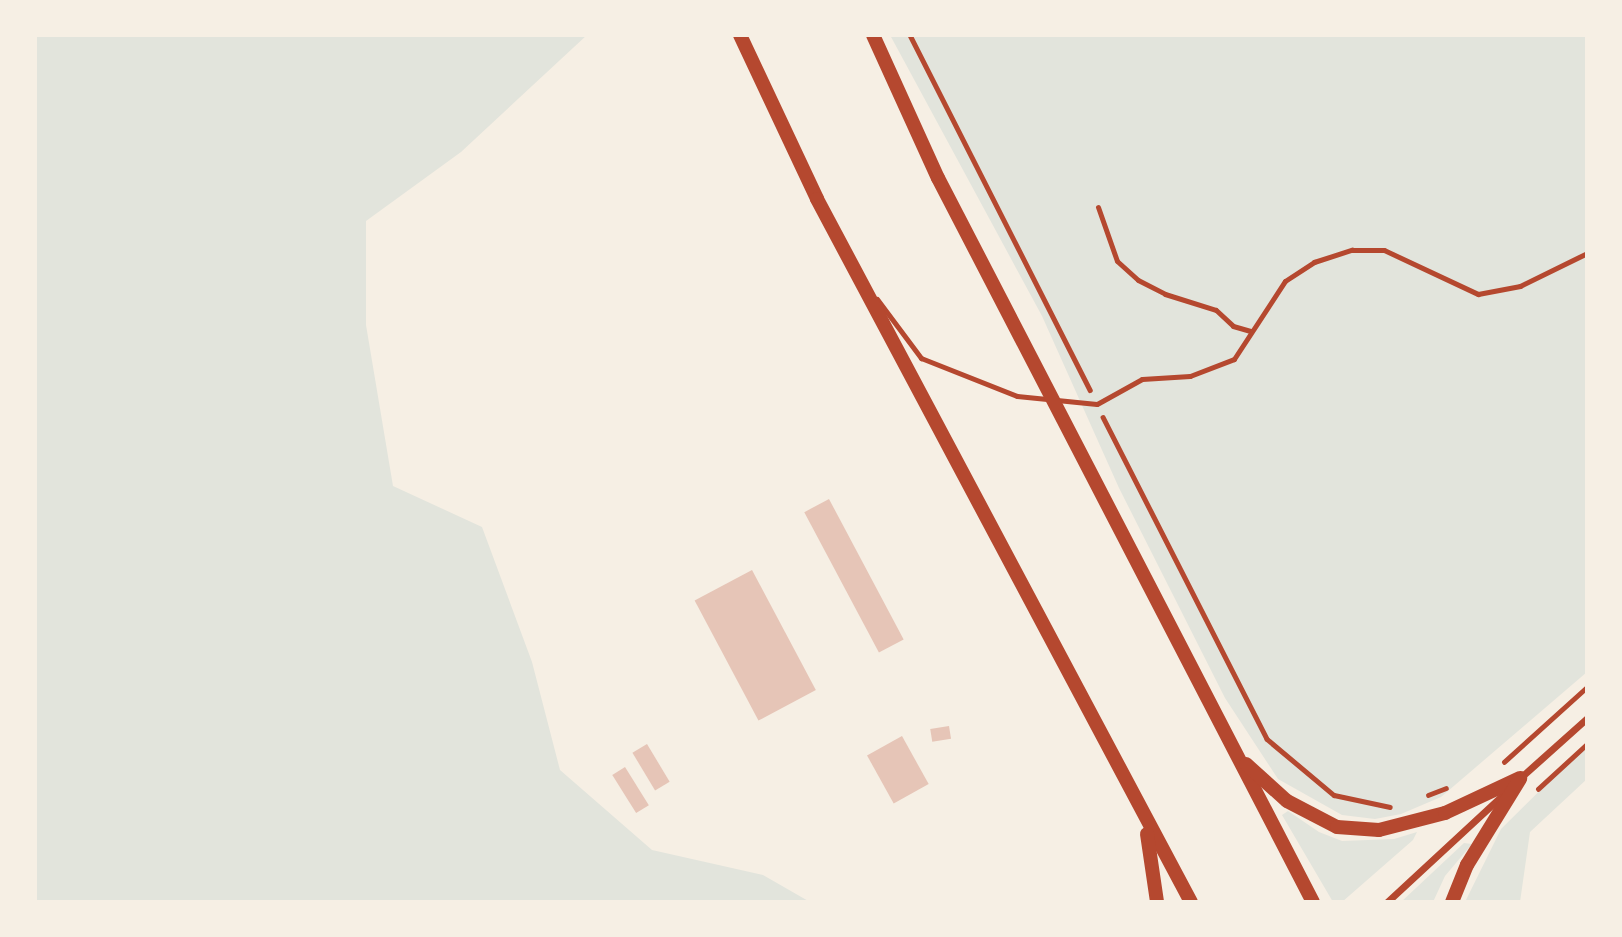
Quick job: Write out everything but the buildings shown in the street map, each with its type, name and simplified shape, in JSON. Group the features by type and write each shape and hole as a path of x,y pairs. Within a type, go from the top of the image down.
{"main road":[{"path":"740,35 850,262 1146,825 1191,902"},
{"path":"873,35 938,178 1313,902"},
{"path":"1238,756 1287,801 1338,827 1379,830 1445,813 1520,778"},
{"path":"1451,902 1466,865 1520,778"},
{"path":"1146,825 1157,902"}],"street":[{"path":"1387,902 1587,718"}],"lane":[{"path":"1098,207 1117,261 1138,279 1165,294 1216,310 1233,326 1251,331"},
{"path":"850,262 921,358 1017,396 1097,404 1142,379 1190,376 1234,359 1284,281 1314,262 1352,250 1384,250 1478,294 1520,286 1587,253"}],"path":[{"path":"910,35 1266,739 1335,795 1393,808"},
{"path":"1494,771 1587,687"},
{"path":"1418,798 1456,785"}],"shaded area":[{"path":"35,35 587,35 461,152 366,221 366,325 393,486 482,527 532,662 560,770 652,850 763,875 810,902 35,902"},
{"path":"890,35 1587,35 1587,672 1441,797 1401,814 1375,819 1342,815 1278,779 1225,698 1119,488 1042,316"},
{"path":"1587,744 1587,779 1530,832 1520,902 1465,902 1501,829"},
{"path":"1288,811 1319,832 1342,841 1394,839 1417,832 1413,840 1342,902 1333,902 1282,815"},
{"path":"1464,843 1472,844 1445,876 1433,902 1401,902"}]}
